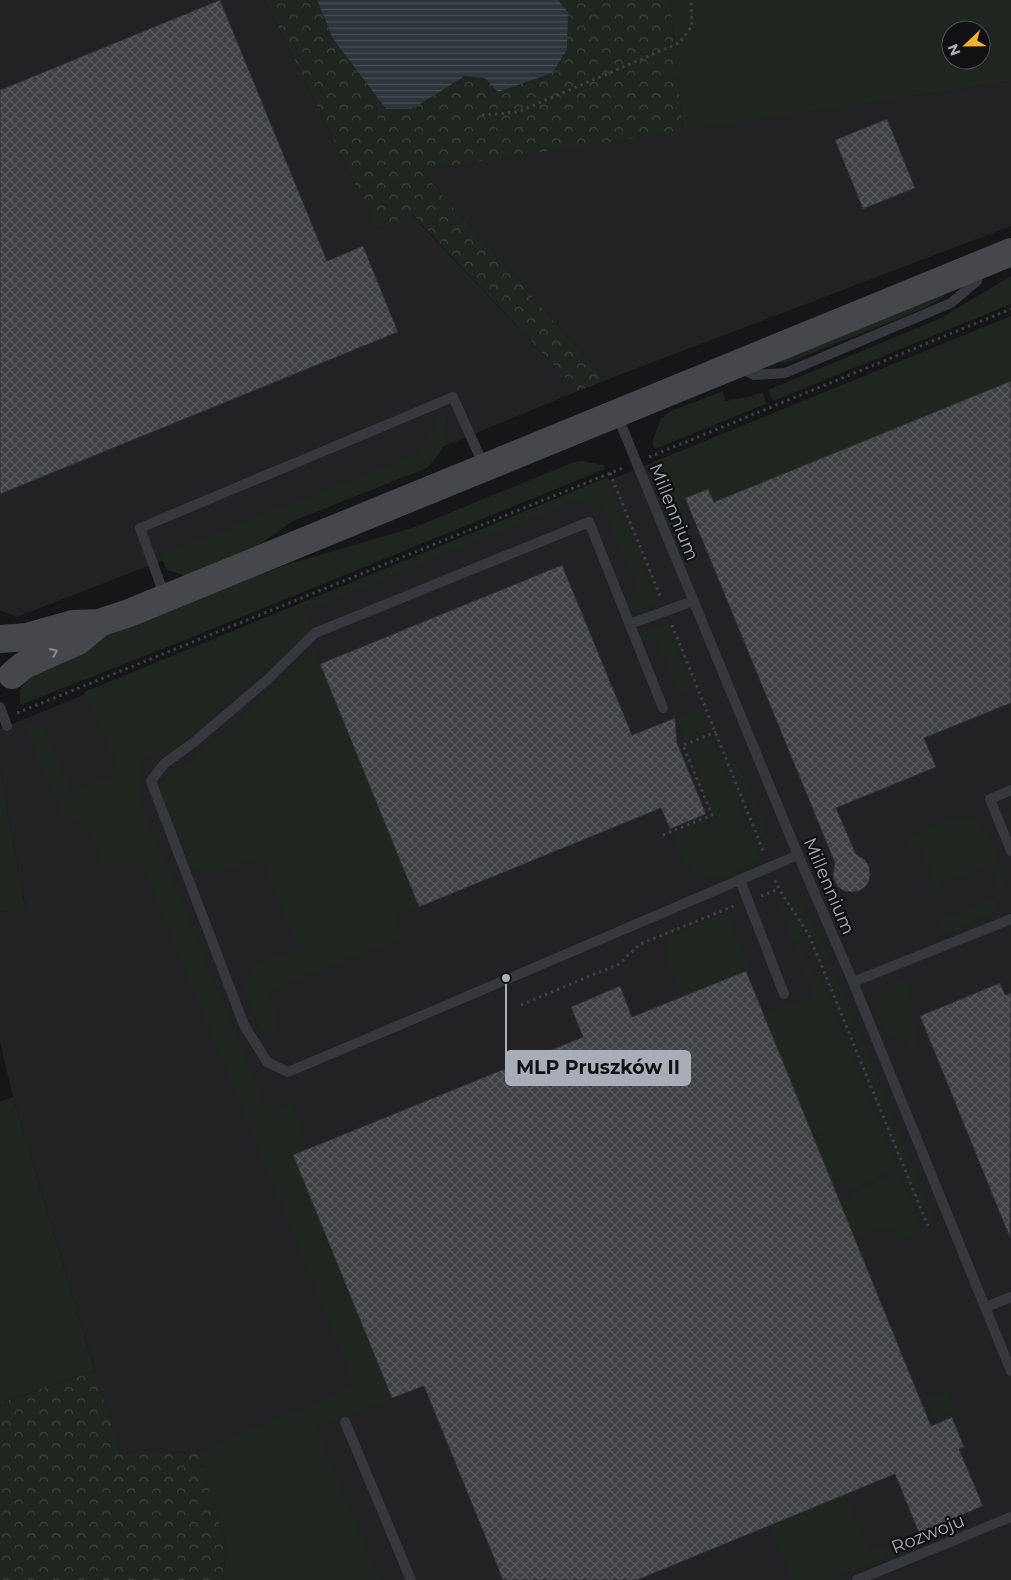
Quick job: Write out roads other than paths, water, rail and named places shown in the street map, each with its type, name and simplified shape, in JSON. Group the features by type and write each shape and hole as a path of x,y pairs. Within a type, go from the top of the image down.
{"street":[{"path":"0,640 27,637 72,624 99,623 165,598 1011,252"},
{"path":"6,703 24,665 78,641 99,623"},
{"path":"0,640 6,646 12,665 6,703"}],"lane":[{"path":"165,598 140,528 453,397 484,467"},
{"name":"Millennium","path":"617,414 798,855 853,982 1011,1371"},
{"path":"663,708 590,522 315,633 267,680 194,742 164,764 151,781 244,1025 267,1062 288,1072 798,855"},
{"path":"630,624 693,601"},
{"path":"0,707 6,703"},
{"path":"1011,790 990,799 1011,851"},
{"path":"740,880 784,994"},
{"path":"853,982 1011,919"},
{"path":"986,1307 1011,1297"},
{"path":"345,1422 411,1580"},
{"name":"Rozwoju","path":"857,1580 1011,1517"}],"place":[{"name":"MLP Pruszków II","path":"506,978"}]}
